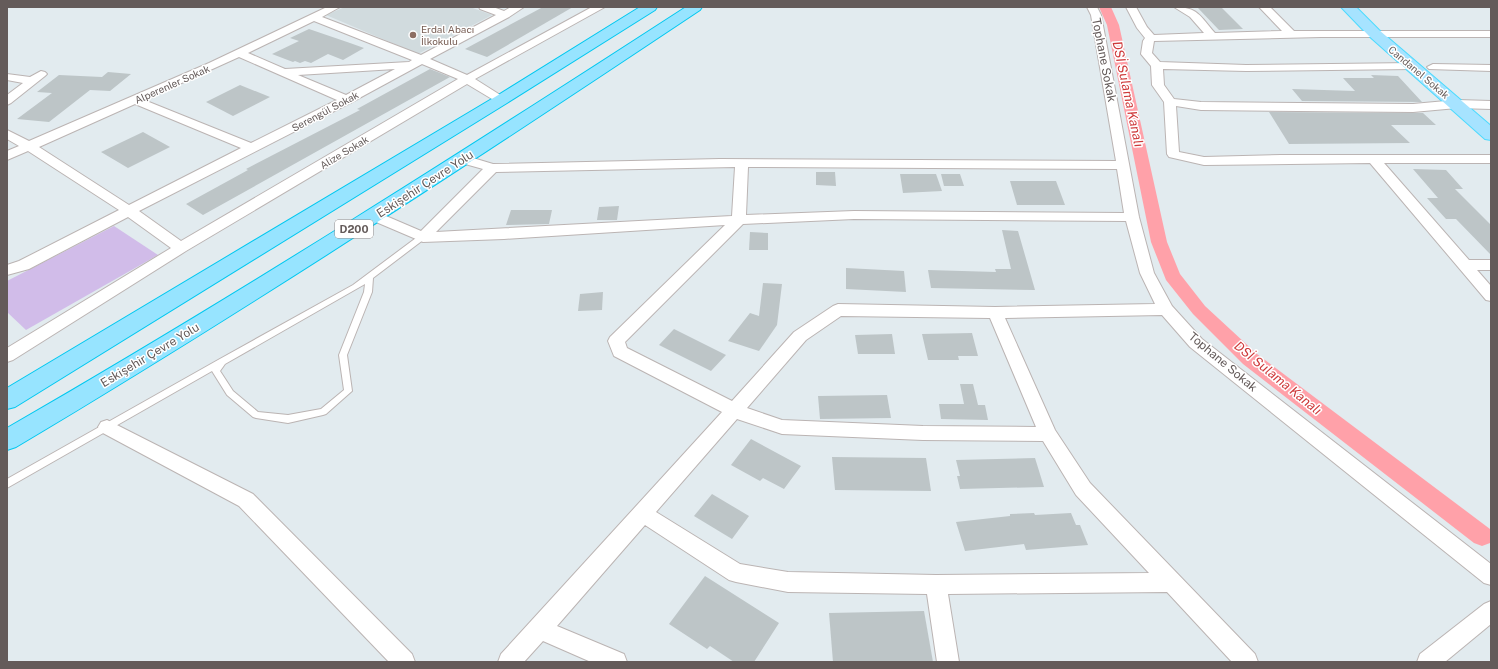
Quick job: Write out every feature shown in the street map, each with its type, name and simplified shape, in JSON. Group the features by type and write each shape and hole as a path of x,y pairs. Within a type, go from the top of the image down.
{"highway":[{"name":"D200","path":"7,400 501,100 650,7"},
{"name":"Eskişehir Çevre Yolu","path":"7,440 85,394 374,216 695,7"}],"main road":[{"name":"Candanel Sokak","path":"1348,7 1374,33 1491,135"},
{"path":"1365,7 1433,67 1483,105 1491,118"}],"street":[{"name":"Alperenler Sokak","path":"7,156 239,53 335,7"},
{"path":"484,7 505,15"},
{"name":"Serengül Sokak","path":"7,270 24,265 251,148 348,100 519,7"},
{"name":"Alize Sokak","path":"7,356 181,248 467,80 600,7"},
{"name":"Tophane Sokak","path":"1092,7 1096,15 1132,217 1147,273 1166,309 1196,343 1491,576"},
{"path":"1131,7 1142,28 1151,38"},
{"path":"1179,7 1194,15 1211,35"},
{"path":"1264,7 1292,35"},
{"path":"313,17 418,62 467,80 501,100"},
{"path":"1151,38 1211,35 1374,33 1491,34"},
{"path":"1151,38 1148,41 1146,54 1157,64 1246,68 1413,66"},
{"path":"239,53 348,100"},
{"path":"283,72 418,62"},
{"path":"1157,64 1158,85 1170,102 1173,154 1204,161 1374,159 1491,160"},
{"path":"1433,67 1491,68"},
{"path":"7,77 37,78 7,100"},
{"path":"135,100 251,148"},
{"path":"1170,102 1201,106 1308,108 1413,108 1457,104 1483,105"},
{"path":"7,134 129,211 181,248"},
{"path":"463,159 492,168 742,163 1123,165"},
{"path":"1374,159 1491,296"},
{"path":"742,163 739,220 616,341 620,352 733,410 782,427 923,433 1048,434"},
{"path":"423,237 492,168"},
{"path":"374,216 423,237 854,215 1132,217"},
{"path":"1465,265 1491,265"},
{"path":"508,662 540,629 800,336 838,310 995,313 1166,309"},
{"path":"995,313 1048,434 1082,489 1247,662"},
{"path":"107,427 246,500 404,662"},
{"path":"642,513 736,573 788,582 936,585 1170,582"},
{"path":"936,585 948,662"},
{"path":"1428,662 1491,611"},
{"path":"540,629 616,662"}],"lane":[{"path":"7,484 356,287 423,237"},
{"path":"222,362 216,371 230,393 256,415 288,419 323,412 348,391 343,355 368,292 369,278"}],"shaded area":[{"name":"Erdal Abacı İlkokulu","path":"345,7 470,7 492,15 418,54 326,15"},
{"path":"114,226 158,255 26,330 7,312 7,281"}],"building":[{"path":"543,7 573,7 487,57 465,49"},
{"path":"1197,7 1221,7 1243,29 1219,30"},
{"path":"309,29 364,48 343,60 328,54 311,63 305,61 300,63 295,61 293,62 272,54 299,41 290,38"},
{"path":"430,69 450,77 203,215 186,204 248,170 246,169 360,110 357,109"},
{"path":"108,72 131,74 110,91 90,90 49,122 17,119 52,93 37,92 59,75 102,77"},
{"path":"1371,75 1398,76 1422,102 1302,101 1292,89 1355,91 1343,78 1374,78"},
{"path":"240,85 270,97 233,116 206,102"},
{"path":"1269,112 1423,113 1436,125 1391,125 1410,143 1289,144"},
{"path":"143,132 170,147 128,168 101,152"},
{"path":"1413,169 1446,170 1463,189 1455,189 1491,225 1491,255 1456,219 1446,219 1427,198 1438,198"},
{"path":"816,172 835,172 836,186 816,185"},
{"path":"900,174 936,174 942,191 903,193"},
{"path":"941,174 960,174 964,186 944,186"},
{"path":"1010,181 1056,181 1065,205 1017,205"},
{"path":"619,206 617,220 597,220 599,207"},
{"path":"511,210 552,210 549,224 506,225"},
{"path":"1002,230 1018,231 1035,290 931,288 928,270 996,272 995,269 1011,269"},
{"path":"750,232 768,233 768,250 749,250"},
{"path":"846,268 904,271 906,292 846,289"},
{"path":"763,283 782,284 777,325 759,351 728,341 750,313 759,316"},
{"path":"603,292 602,310 578,311 580,294"},
{"path":"674,329 726,355 711,371 659,345"},
{"path":"972,333 978,356 958,356 959,360 928,360 922,334"},
{"path":"892,334 895,354 858,354 855,335"},
{"path":"960,384 973,384 978,405 985,405 988,420 941,419 939,404 964,404"},
{"path":"887,395 891,418 820,419 818,396"},
{"path":"751,439 801,466 784,489 763,478 760,481 731,465"},
{"path":"832,457 926,458 931,491 835,490"},
{"path":"1035,458 1044,487 960,489 957,476 960,476 956,460"},
{"path":"712,494 749,516 732,539 694,516"},
{"path":"1034,513 1035,515 1071,513 1076,525 1080,525 1088,545 1026,550 1024,544 965,551 956,522 1010,516 1010,514"},
{"path":"705,576 779,623 754,662 734,662 710,646 707,649 669,624"},
{"path":"924,611 933,662 833,662 829,613"}],"waterway":[{"name":"DSİ Sulama Kanalı","path":"1105,7 1113,25 1159,242 1172,276 1199,310 1250,359 1482,536"}],"place":[{"name":"Erdal Abacı İlkokulu","path":"413,35"}]}
